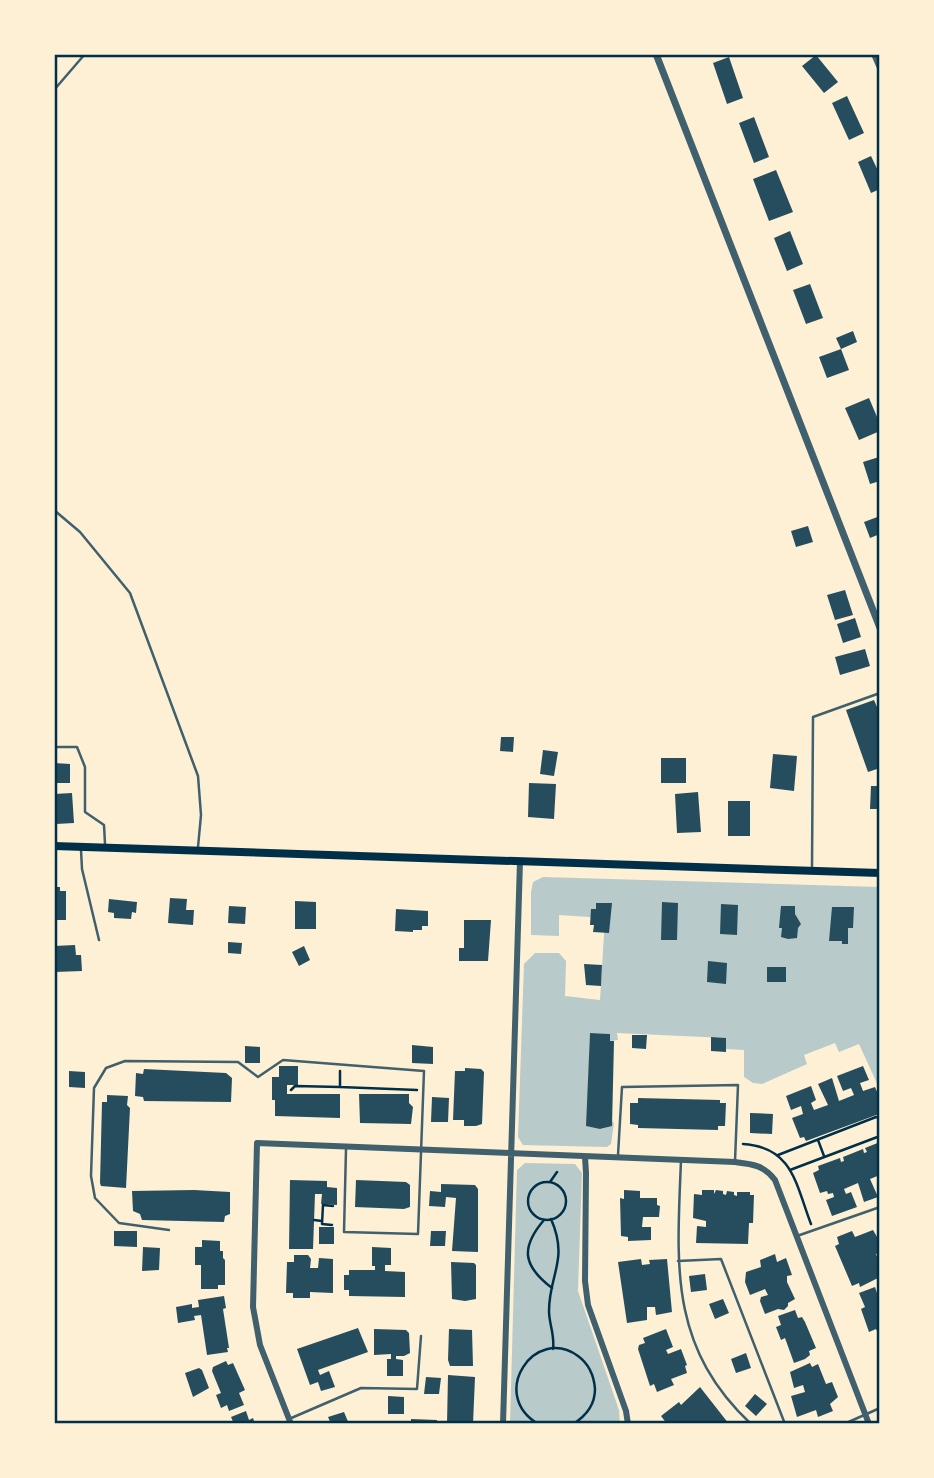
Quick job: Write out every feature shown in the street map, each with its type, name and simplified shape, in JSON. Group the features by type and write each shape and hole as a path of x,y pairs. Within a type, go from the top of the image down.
{"main road":[{"path":"54,846 880,873"}],"street":[{"path":"656,54 880,628"},
{"path":"874,54 880,68"},
{"path":"503,1424 520,861"},
{"path":"290,1421 260,1345 253,1307 257,1143 759,1165 775,1180 869,1424"},
{"path":"585,1157 585,1281 588,1305 626,1410 628,1424"}],"lane":[{"path":"54,90 85,54"},
{"path":"54,510 80,532 130,593 198,776 201,815 198,850"},
{"path":"811,871 813,717 880,692"},
{"path":"54,747 77,747 85,767 85,812 104,825 105,847"},
{"path":"81,847 82,869 99,940"},
{"path":"169,1230 119,1223 95,1198 91,1177 94,1088 106,1068 125,1061 238,1062 258,1077 283,1060 424,1071 418,1234 344,1231 346,1147"},
{"path":"617,1158 622,1087 738,1085 735,1162"},
{"path":"681,1160 677,1261 684,1309 701,1359 719,1389 751,1424"},
{"path":"796,1236 880,1207"},
{"path":"677,1261 721,1259 785,1424"},
{"path":"290,1421 361,1388 417,1389 421,1336"},
{"path":"844,1424 880,1408"}],"path":[{"path":"340,1087 341,1065"},
{"path":"291,1090 295,1086 423,1090"},
{"path":"778,1155 876,1117 880,1118"},
{"path":"790,1170 880,1136"},
{"path":"818,1140 824,1157"},
{"path":"743,1144 764,1147 778,1155 790,1170 810,1224"},
{"path":"550,1182 557,1172"},
{"path":"550,1182 561,1188 566,1200 562,1212 551,1219 544,1220 533,1213 528,1201 537,1184 550,1182"},
{"path":"322,1221 323,1205 333,1206"},
{"path":"551,1219 559,1243 558,1271 552,1288 549,1316 555,1339 553,1349"},
{"path":"314,1220 332,1225"},
{"path":"544,1220 531,1236 527,1257 535,1273 552,1288"},
{"path":"538,1424 524,1412 519,1403 516,1382 525,1363 543,1351 553,1349 573,1353 588,1366 593,1375 592,1405 573,1424"}],"shaded area":[{"path":"543,877 880,887 880,1090 859,1044 839,1052 835,1043 804,1055 807,1064 762,1084 753,1083 744,1077 744,1050 726,1049 726,1038 617,1033 618,1040 610,1041 610,1034 590,1033 587,1126 601,1129 611,1126 612,1121 611,1144 607,1147 523,1145 518,1137 524,964 535,953 559,953 566,961 565,996 600,1000 605,918 559,915 559,936 531,935 533,882"},
{"path":"525,1163 575,1164 582,1173 578,1291 619,1410 620,1424 510,1424 517,1170"}],"building":[{"path":"816,55 838,82 824,93 802,66"},
{"path":"729,57 743,98 727,104 713,63"},
{"path":"847,96 864,133 849,140 832,103"},
{"path":"754,117 769,157 754,163 739,123"},
{"path":"871,156 880,175 880,189 871,193 858,162"},
{"path":"776,170 793,212 769,221 753,179"},
{"path":"790,231 803,264 787,271 774,238"},
{"path":"810,284 823,318 806,324 793,290"},
{"path":"853,331 857,342 841,349 836,338"},
{"path":"841,349 849,370 827,378 819,357"},
{"path":"869,398 880,424 880,431 859,440 845,408"},
{"path":"879,457 880,481 870,484 863,462"},
{"path":"880,516 880,534 870,538 864,522"},
{"path":"808,526 813,542 796,547 791,531"},
{"path":"845,590 853,615 835,620 827,595"},
{"path":"855,618 861,637 843,643 837,624"},
{"path":"865,649 870,666 840,675 835,657"},
{"path":"874,700 880,714 880,768 868,772 846,710"},
{"path":"501,737 514,737 513,752 500,751"},
{"path":"543,750 558,752 554,776 540,774"},
{"path":"773,754 797,756 794,791 770,788"},
{"path":"661,758 686,758 686,783 661,783"},
{"path":"54,763 70,764 70,783 54,783"},
{"path":"529,783 556,784 554,819 528,817"},
{"path":"871,786 880,786 880,809 870,809"},
{"path":"698,792 701,832 677,833 675,794"},
{"path":"72,793 74,823 56,824 54,794"},
{"path":"728,801 750,801 750,836 728,836"},
{"path":"54,887 66,891 66,920 54,920"},
{"path":"170,898 187,899 186,910 194,910 193,925 168,923"},
{"path":"109,899 137,902 136,913 132,912 131,919 114,918 114,913 108,912"},
{"path":"295,901 316,902 316,929 295,929"},
{"path":"662,902 678,903 677,940 661,940"},
{"path":"596,903 612,903 609,933 593,932 594,925 590,925 591,909 596,909"},
{"path":"721,904 738,905 737,935 720,934"},
{"path":"229,906 246,907 245,924 228,923"},
{"path":"781,906 795,906 795,914 801,924 797,938 781,937"},
{"path":"832,907 854,907 853,928 848,928 848,944 829,941"},
{"path":"396,909 428,911 428,926 422,926 422,930 413,932 395,931"},
{"path":"464,920 491,920 488,961 459,961 459,948 464,948"},
{"path":"228,942 242,943 241,954 228,953"},
{"path":"75,945 76,955 81,955 82,971 55,972 54,946"},
{"path":"304,946 310,960 299,966 292,952"},
{"path":"708,961 727,963 726,984 707,982"},
{"path":"584,964 602,965 601,986 586,985"},
{"path":"767,967 786,967 786,982 767,982"},
{"path":"590,1033 610,1034 610,1041 614,1041 612,1126 600,1129 586,1126"},
{"path":"632,1035 647,1035 646,1049 632,1048"},
{"path":"711,1037 726,1038 726,1052 711,1051"},
{"path":"412,1045 433,1047 433,1064 412,1063"},
{"path":"245,1046 260,1047 260,1063 245,1063"},
{"path":"279,1066 298,1066 298,1085 287,1085 287,1094 340,1094 340,1118 275,1116 272,1077 279,1077"},
{"path":"863,1066 869,1080 860,1083 863,1091 875,1087 880,1099 880,1108 877,1109 879,1114 806,1141 804,1137 800,1138 792,1118 803,1114 801,1106 791,1110 786,1096 811,1086 816,1100 811,1103 814,1110 828,1105 818,1084 832,1078 839,1101 854,1095 851,1088 843,1091 837,1076"},
{"path":"465,1068 481,1069 484,1072 482,1124 476,1126 464,1126 464,1120 453,1120 455,1071 465,1071"},
{"path":"144,1069 226,1073 232,1078 231,1102 144,1101 143,1097 135,1096 136,1073 143,1074"},
{"path":"69,1071 85,1072 85,1088 69,1087"},
{"path":"359,1094 409,1094 409,1103 413,1107 411,1124 360,1123"},
{"path":"107,1095 128,1096 127,1105 130,1108 126,1188 101,1186 100,1183 102,1102 107,1102"},
{"path":"432,1097 449,1098 448,1122 431,1122"},
{"path":"638,1098 720,1100 720,1103 726,1103 725,1126 718,1126 718,1130 638,1128 638,1125 630,1124 630,1103 638,1103"},
{"path":"750,1113 773,1114 772,1134 750,1133"},
{"path":"880,1142 880,1175 870,1179 878,1197 864,1202 858,1183 844,1189 846,1194 851,1192 857,1207 832,1216 826,1200 834,1197 833,1193 820,1193 813,1173 819,1170 818,1166 840,1158 841,1162 844,1161 843,1157 863,1149 864,1153 867,1152 865,1148"},
{"path":"290,1180 327,1181 327,1187 337,1188 337,1205 321,1204 322,1194 315,1194 313,1249 289,1249"},
{"path":"356,1180 406,1182 410,1185 410,1207 355,1207"},
{"path":"441,1184 475,1185 478,1189 478,1252 452,1251 456,1198 446,1197 445,1207 429,1206 430,1191 441,1192"},
{"path":"624,1190 640,1191 640,1198 657,1198 657,1205 660,1206 659,1217 643,1217 642,1227 651,1227 651,1240 628,1241 628,1237 621,1236 620,1198 624,1199"},
{"path":"702,1190 714,1190 714,1194 716,1190 723,1191 726,1195 727,1191 734,1192 737,1196 737,1192 750,1192 750,1195 754,1195 753,1223 749,1223 748,1244 696,1243 697,1226 706,1227 706,1221 693,1218 694,1194 702,1195"},
{"path":"132,1191 230,1192 230,1214 225,1216 224,1222 142,1220 140,1214 133,1211"},
{"path":"319,1227 334,1227 334,1244 319,1244"},
{"path":"873,1230 880,1242 880,1252 876,1254 880,1264 880,1277 860,1287 859,1283 852,1286 835,1246 839,1244 837,1237 852,1231 855,1237"},
{"path":"114,1231 137,1231 137,1247 114,1246"},
{"path":"431,1231 446,1231 445,1246 430,1246"},
{"path":"202,1240 220,1241 220,1251 223,1251 225,1260 225,1285 218,1285 218,1289 201,1289 201,1265 195,1265 195,1247 202,1247"},
{"path":"143,1247 160,1248 159,1270 142,1271"},
{"path":"372,1247 391,1248 391,1265 385,1265 385,1271 405,1272 405,1297 349,1296 349,1290 344,1290 344,1275 349,1275 349,1270 375,1270 375,1266 372,1266"},
{"path":"775,1254 777,1262 786,1258 792,1275 787,1276 787,1282 795,1299 788,1303 784,1310 778,1309 765,1314 760,1301 761,1297 768,1295 765,1289 750,1295 745,1282 746,1272 761,1267 760,1260"},
{"path":"294,1255 308,1255 311,1259 310,1268 318,1268 319,1258 333,1259 333,1293 310,1292 310,1298 293,1298 293,1293 286,1293 287,1262 294,1262"},
{"path":"641,1259 642,1265 650,1264 649,1260 667,1259 672,1312 656,1315 655,1307 647,1307 647,1320 627,1323 618,1262"},
{"path":"451,1262 476,1265 476,1299 452,1299"},
{"path":"705,1274 707,1290 691,1292 689,1276"},
{"path":"875,1287 877,1293 880,1292 878,1333 876,1329 869,1332 861,1309 865,1307 859,1293"},
{"path":"224,1296 228,1352 207,1355 201,1315 194,1316 195,1320 178,1323 176,1307 192,1304 192,1308 199,1307 198,1300"},
{"path":"723,1299 729,1313 715,1319 709,1304"},
{"path":"795,1310 798,1318 802,1317 805,1322 816,1348 809,1351 810,1355 805,1359 794,1363 785,1338 781,1340 776,1327 781,1325 778,1316"},
{"path":"358,1328 368,1352 318,1370 320,1375 329,1371 335,1387 321,1391 318,1382 310,1385 297,1349"},
{"path":"374,1329 406,1330 409,1333 410,1353 396,1356 396,1359 403,1360 403,1376 387,1376 387,1359 391,1359 391,1354 374,1355"},
{"path":"449,1329 472,1330 473,1366 450,1366"},
{"path":"666,1329 673,1347 666,1350 668,1354 681,1349 687,1373 671,1379 674,1385 657,1392 654,1384 650,1386 638,1349 639,1345 645,1343 643,1338"},
{"path":"746,1353 751,1368 736,1373 731,1359"},
{"path":"226,1361 228,1365 233,1363 245,1390 239,1393 244,1405 229,1411 227,1405 221,1408 216,1395 221,1393 212,1371 213,1367"},
{"path":"810,1363 812,1367 818,1364 826,1384 832,1382 838,1397 830,1404 833,1411 818,1417 816,1410 797,1417 791,1396 805,1392 803,1385 794,1388 790,1372"},
{"path":"199,1368 209,1388 193,1397 185,1373"},
{"path":"448,1375 475,1377 473,1424 447,1424"},
{"path":"426,1377 441,1378 439,1394 424,1394"},
{"path":"700,1387 729,1424 667,1424 661,1416 679,1402 681,1405"},
{"path":"755,1394 767,1404 756,1416 745,1406"},
{"path":"388,1396 404,1397 404,1414 388,1414"},
{"path":"246,1411 249,1420 253,1418 255,1424 234,1424 231,1417"},
{"path":"344,1412 349,1424 331,1424 328,1417"},
{"path":"411,1419 437,1420 437,1424 411,1424"}]}
